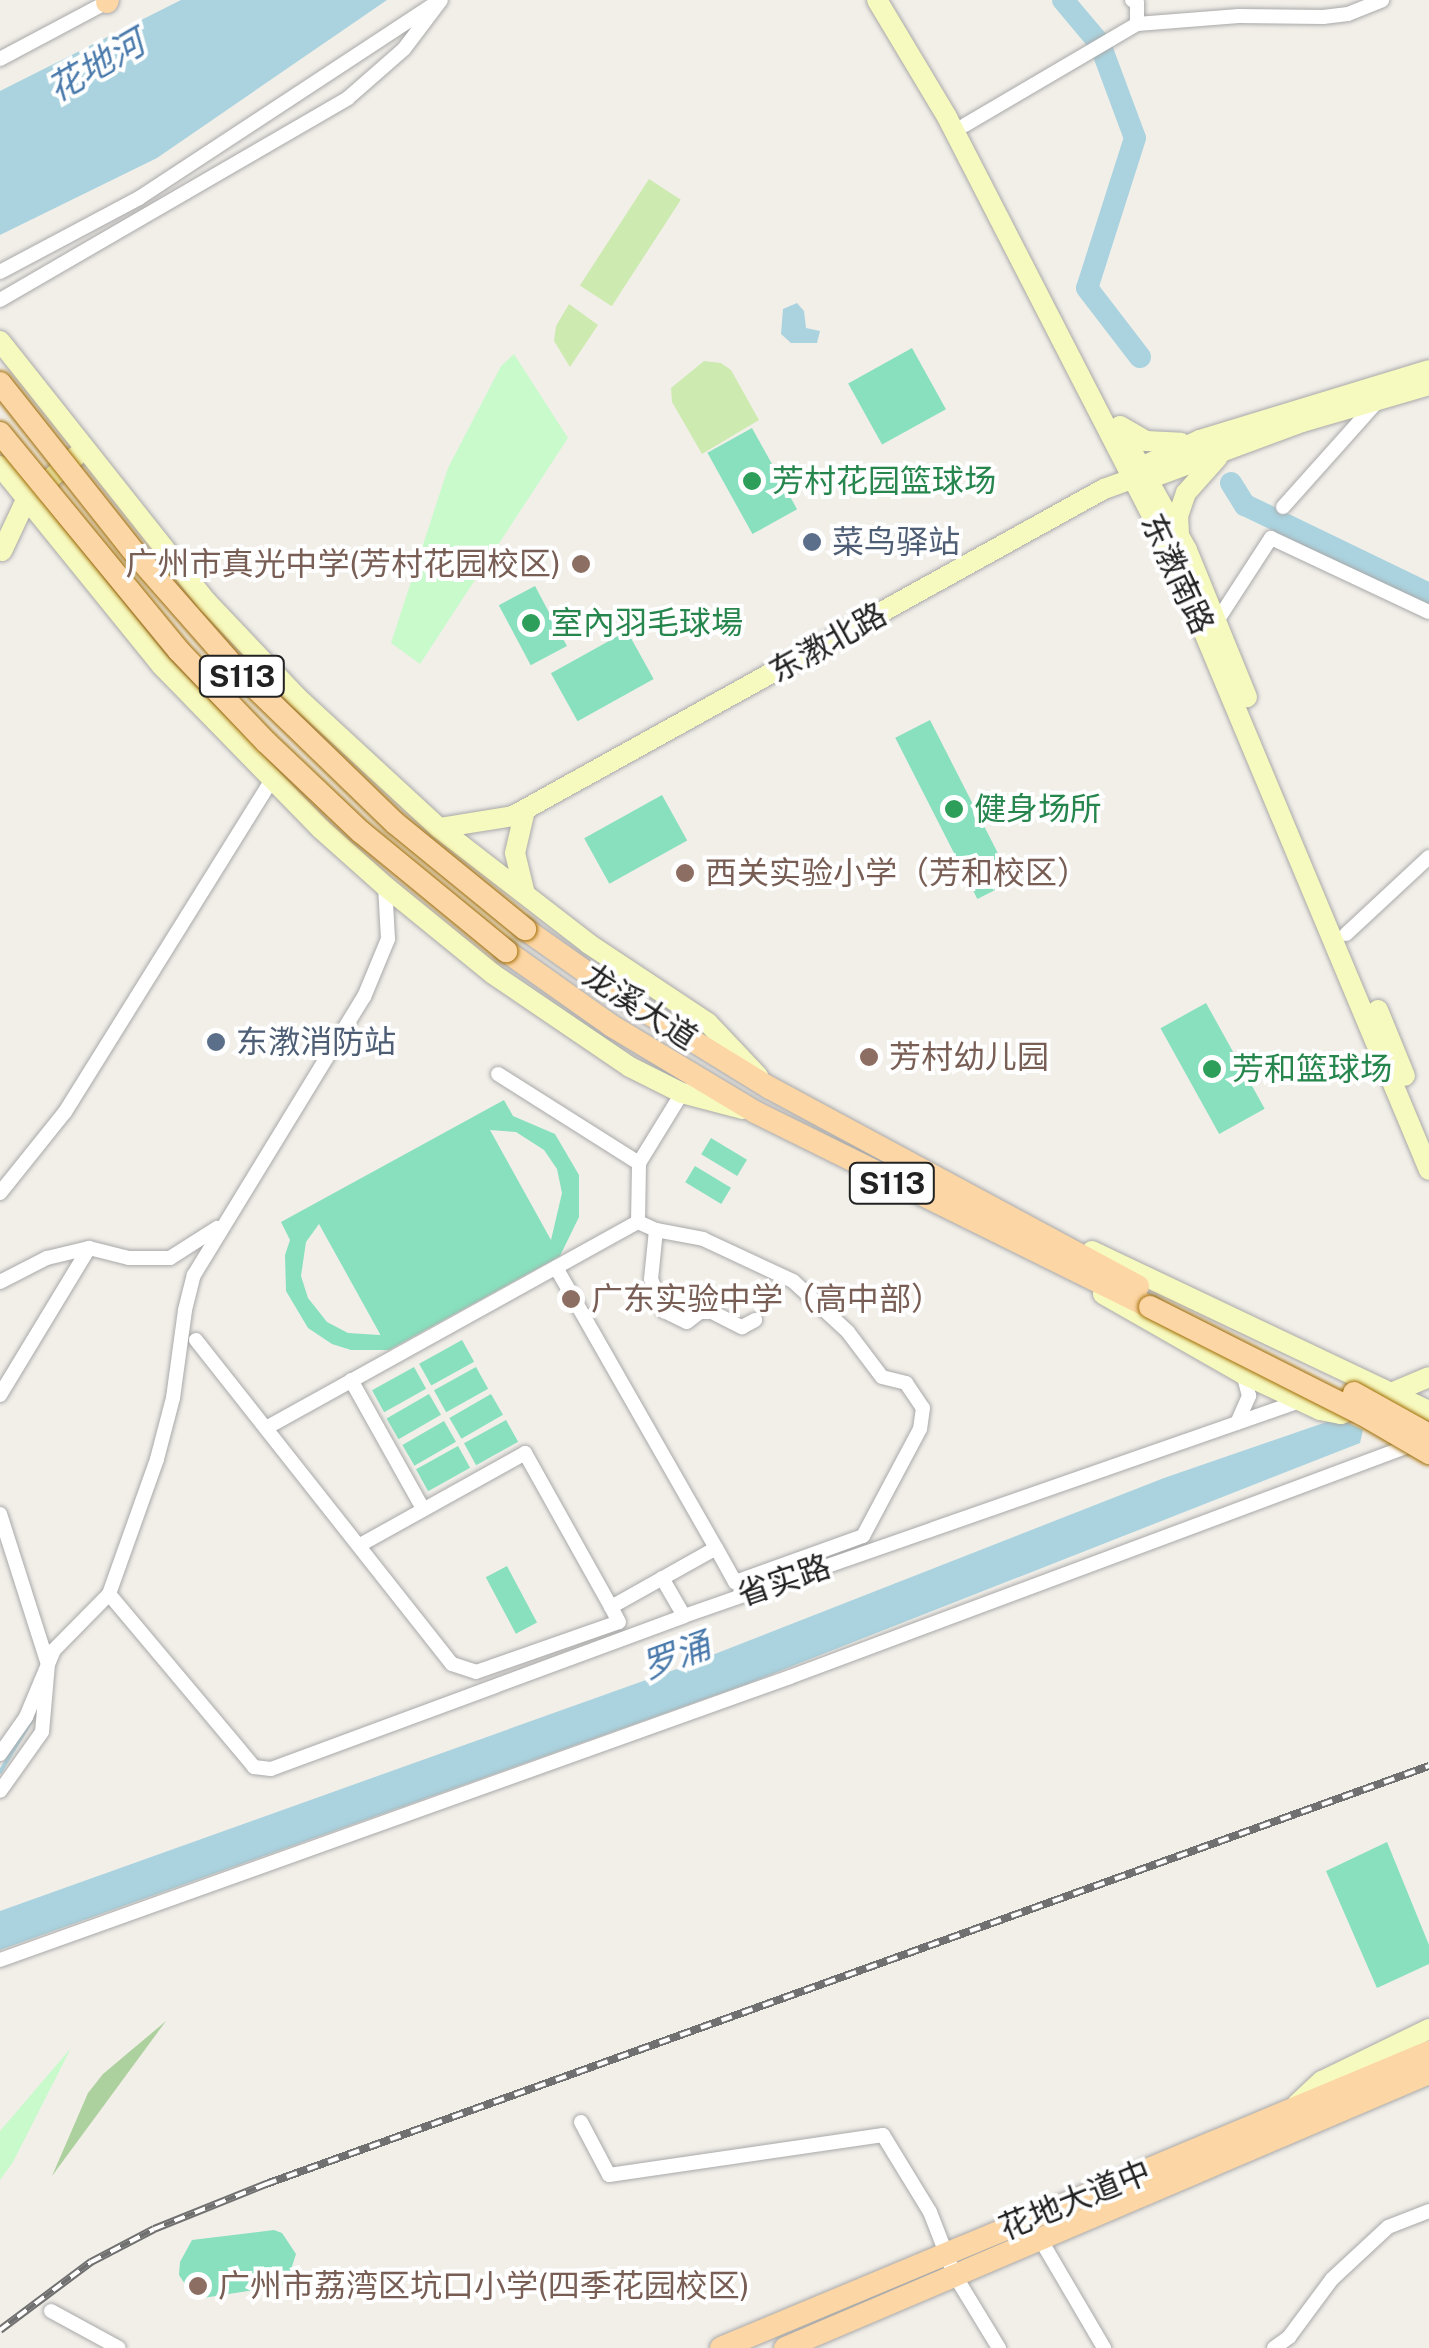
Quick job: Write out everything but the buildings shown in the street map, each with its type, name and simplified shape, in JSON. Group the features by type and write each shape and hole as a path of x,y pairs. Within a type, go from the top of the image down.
{"main road":[{"name":"龙溪大道","path":"0,384 137,556 238,672 396,823 525,929 648,1014 770,1088 1036,1228 1152,1301 1429,1454"},
{"name":"龙溪大道","path":"0,433 180,652 266,742 361,832 506,952 612,1026 754,1112 1030,1252 1152,1301 1380,1406 1429,1437"},
{"path":"1243,2132 1429,2040"},
{"name":"花地大道中","path":"785,2348 950,2264 1429,2052"},
{"name":"花地大道中","path":"721,2348 950,2264 1039,2237 1286,2138 1429,2073"}],"street":[{"path":"0,272 138,198 440,0"},
{"path":"0,300 328,112 381,72 440,0"},
{"name":"东漖南路","path":"877,0 947,117 1140,475 1180,536 1429,1135"},
{"name":"东漖南路","path":"893,0 964,124 1117,424 1429,1170"},
{"path":"1132,0 1137,3 1137,24"},
{"path":"964,124 1117,32 1137,24 1239,16 1322,17 1348,14 1382,0"},
{"path":"0,58 107,1"},
{"path":"0,341 217,614 363,760 439,828 526,896 708,1023 770,1088"},
{"name":"东漖北路","path":"439,828 493,822 525,810 1038,524 1140,475 1194,442 1429,370"},
{"name":"东漖北路","path":"1140,475 1429,385"},
{"path":"1283,507 1380,398"},
{"path":"1117,424 1146,441 1194,442"},
{"path":"1,527 83,450"},
{"path":"1180,536 1178,516 1186,493 1224,451"},
{"path":"3,469 161,665 272,780 385,886 549,1014 660,1084 754,1112"},
{"path":"1,527 7,502 3,469"},
{"path":"1,553 26,500"},
{"path":"1,553 23,530 49,529"},
{"path":"1217,622 1271,538 1429,612"},
{"path":"314,821 323,796 363,760"},
{"path":"0,1193 65,1112 272,780"},
{"path":"525,810 515,854 518,882 526,896"},
{"path":"1346,934 1429,856"},
{"path":"0,1754 26,1717 54,1650 109,1594 158,1459 174,1398 184,1310 194,1275 364,996 388,938 385,886"},
{"path":"498,1074 640,1163"},
{"path":"638,1222 640,1163 682,1093"},
{"path":"556,1267 736,1582 863,1536 920,1429 923,1408 906,1384 882,1377 848,1332 793,1281 703,1240 638,1222"},
{"path":"266,1428 638,1222"},
{"path":"0,1282 47,1258 88,1248 129,1258 170,1258 222,1224"},
{"path":"1036,1228 1152,1276 1429,1410"},
{"path":"656,1230 651,1278 664,1311 687,1322 691,1316 712,1312 742,1327 755,1320"},
{"path":"0,1395 88,1248"},
{"path":"1030,1252 1244,1374 1303,1403 1341,1414 1429,1378"},
{"path":"196,1340 452,1664 476,1672 619,1622 525,1453 360,1546"},
{"path":"1303,1403 1344,1399 1365,1378 1391,1378 1429,1364"},
{"path":"1238,1423 1249,1396 1244,1374"},
{"path":"351,1380 423,1510"},
{"name":"省实路","path":"109,1594 254,1767 270,1770 684,1616 1303,1403"},
{"path":"0,1960 808,1671 1429,1437"},
{"path":"0,1514 48,1664 42,1732 0,1790"},
{"path":"611,1607 716,1548"},
{"path":"662,1578 684,1616"},
{"path":"1296,2106 1322,2080 1429,2029"},
{"path":"581,2122 609,2175 882,2135 930,2212 950,2264 999,2348"},
{"path":"1274,2348 1290,2337 1332,2279 1388,2227 1429,2211"},
{"path":"1039,2237 1104,2348"},
{"path":"50,2311 120,2348"}],"green space":[{"path":"649,179 681,200 612,306 580,286"},
{"path":"569,304 598,325 570,367 554,341 556,326"},
{"path":"912,348 946,409 882,445 848,383"},
{"path":"514,354 568,438 420,664 391,643 448,468 501,366"},
{"path":"704,361 721,363 731,370 759,420 702,454 672,402 671,388"},
{"name":"芳村花园篮球场","path":"752,428 797,509 752,534 707,453"},
{"name":"室內羽毛球場","path":"535,586 567,646 531,665 499,605"},
{"path":"627,631 654,679 578,721 551,673"},
{"name":"健身场所","path":"930,720 1012,881 977,899 895,738"},
{"path":"662,795 687,840 609,884 584,838"},
{"name":"芳和篮球场","path":"1206,1003 1265,1109 1219,1134 1161,1028"},
{"path":"504,1100 513,1116 555,1134 579,1175 579,1217 560,1256 389,1350 351,1350 332,1344 308,1328 286,1291 285,1255 290,1240 281,1222","holes":["490,1130 516,1132 544,1150 557,1169 562,1193 551,1240","319,1224 380,1334 380,1335 348,1333 327,1322 308,1298 301,1276 306,1242"]},
{"path":"711,1138 747,1160 737,1176 701,1154"},
{"path":"695,1166 731,1188 721,1204 685,1182"},
{"path":"462,1340 474,1362 431,1386 419,1364"},
{"path":"414,1367 426,1389 384,1412 372,1390"},
{"path":"476,1367 488,1389 446,1412 434,1390"},
{"path":"429,1394 441,1415 399,1439 387,1418"},
{"path":"491,1394 503,1415 461,1439 449,1418"},
{"path":"506,1420 518,1442 476,1465 464,1443"},
{"path":"444,1421 456,1442 414,1466 402,1445"},
{"path":"458,1446 470,1468 428,1491 416,1469"},
{"path":"507,1566 537,1623 516,1634 486,1577"},
{"path":"1387,1842 1429,1945 1429,1964 1377,1988 1326,1871"},
{"path":"166,2021 52,2176 88,2093 103,2074"},
{"path":"71,2048 13,2162 0,2180 0,2131"},
{"path":"274,2230 282,2233 296,2254 286,2285 203,2298 187,2287 179,2275 180,2262 192,2240"}],"water":[{"name":"花地河","path":"181,0 387,0 157,158 0,235 0,91"},
{"path":"797,303 804,311 806,328 820,331 817,343 791,343 781,334 783,309"},
{"path":"1338,1418 1363,1430 1360,1443 744,1685 0,1950 0,1911 674,1670 1164,1478"}],"waterway":[{"path":"1063,0 1100,44 1135,138 1087,288 1140,357"},
{"path":"1231,483 1245,505 1429,594"},
{"path":"0,1772 31,1721"}],"railway":[{"path":"0,2330 91,2262 154,2229 266,2184 1429,1766"}],"place":[{"name":"芳村花园篮球场","path":"752,481"},
{"name":"菜鸟驿站","path":"812,542"},
{"name":"广州市真光中学(芳村花园校区)","path":"581,564"},
{"name":"室內羽毛球場","path":"531,623"},
{"name":"健身场所","path":"954,809"},
{"name":"西关实验小学（芳和校区）","path":"685,873"},
{"name":"东漖消防站","path":"216,1042"},
{"name":"芳村幼儿园","path":"869,1057"},
{"name":"芳和篮球场","path":"1212,1069"},
{"name":"广东实验中学（高中部）","path":"571,1299"},
{"name":"广州市荔湾区坑口小学(四季花园校区)","path":"198,2286"}],"water label":[{"name":"罗涌","path":"676,1656"}]}
